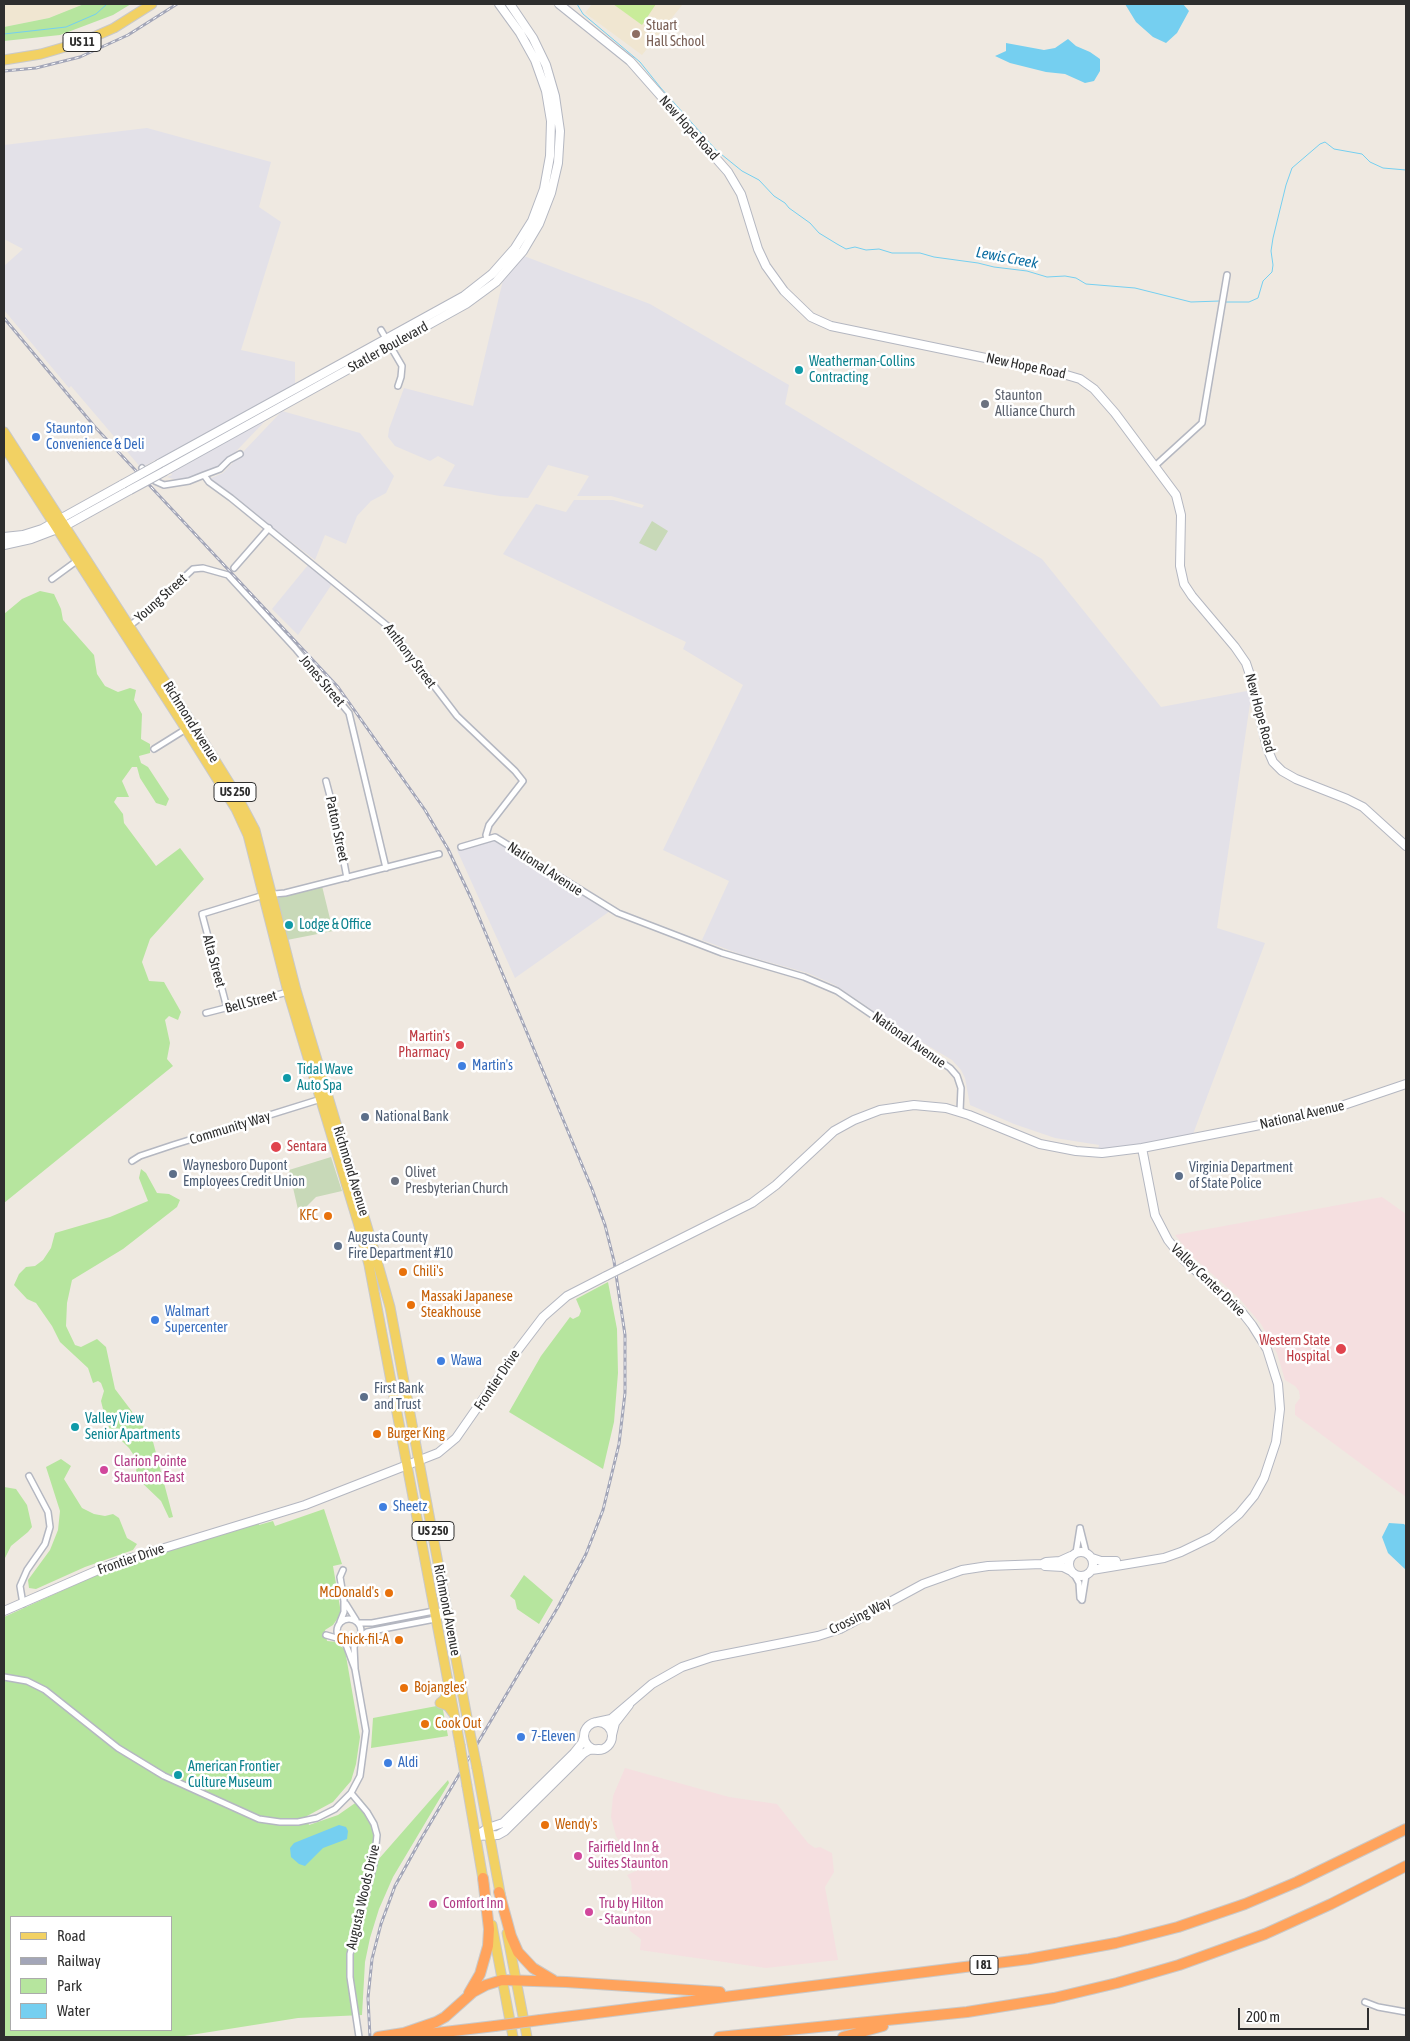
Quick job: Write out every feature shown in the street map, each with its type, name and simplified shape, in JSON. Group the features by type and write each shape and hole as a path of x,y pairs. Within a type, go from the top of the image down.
{"highway":[{"name":"I 81","path":"404,2037 1029,1959 1100,1947 1202,1920 1246,1904 1297,1882 1406,1829"},
{"path":"719,2037 942,2014 1054,1998 1126,1981 1179,1965 1265,1934 1331,1904 1406,1866"},
{"path":"466,1997 480,1974 488,1946 489,1929 483,1878"},
{"path":"500,1892 511,1936 523,1958 545,1976 566,1982"},
{"path":"383,2036 416,2030 436,2022 445,2017 466,1997 486,1985 502,1980 566,1982 710,1992 783,1990"},
{"path":"843,2037 859,2031 942,2014"}],"main road":[{"name":"US 11","path":"4,55 38,50 74,39 107,25 142,4"},
{"name":"US 11","path":"4,60 41,54 82,42 114,28 152,4"},
{"name":"Richmond Avenue","path":"4,432 59,524 190,727 243,823 268,895 292,991 390,1307 515,1980"},
{"name":"Richmond Avenue","path":"4,446 59,524"},
{"name":"Richmond Avenue","path":"325,1100 369,1265 443,1660 441,1668 446,1694 444,1700 440,1702 448,1706 453,1714 476,1836"},
{"path":"476,1836 513,2037"},
{"name":"US 250","path":"515,1980 527,2037"}],"street":[{"name":"Statler Boulevard","path":"4,546 31,539 165,471 388,343 464,296 488,278 506,260 521,239 540,200 547,176 551,147 547,96 541,75 531,52 499,4"},
{"name":"Statler Boulevard","path":"4,537 27,534 59,524 159,464 466,304 496,282 528,243 549,202 556,176 560,148 559,122 550,76 540,51 510,4"},
{"name":"New Hope Road","path":"559,4 630,61 728,172 741,194 756,244 764,263 781,287 807,314 831,326 1054,372 1080,380 1090,386 1106,402 1156,465 1173,490 1180,508 1180,566 1184,584 1246,663 1267,748 1273,762 1288,775 1362,807 1406,846"},
{"path":"1156,465 1202,423 1227,275"},
{"path":"381,330 402,366 403,371 398,386"},
{"path":"142,468 154,481 164,485 188,481 220,469 229,460 240,454"},
{"name":"Anthony Street","path":"204,475 209,482 269,528 390,628 457,716 515,771 523,782 489,825 486,835 487,839"},
{"path":"234,568 269,528"},
{"path":"52,579 81,558"},
{"name":"Young Street","path":"127,628 193,569 203,568 228,575"},
{"name":"Jones Street","path":"228,575 295,648 350,714 386,868"},
{"path":"154,749 190,727"},
{"name":"Patton Street","path":"326,780 347,878"},
{"name":"National Avenue","path":"487,839 495,837 618,913 722,953 804,977 837,991 950,1068 957,1076 961,1088 960,1111 1033,1142 1061,1149 1102,1153 1142,1148 1298,1117 1338,1107 1406,1084"},
{"path":"461,847 487,839"},
{"path":"268,895 347,878 439,854"},
{"name":"Alta Street","path":"227,1008 202,914 268,895"},
{"name":"Bell Street","path":"206,1013 292,991"},
{"name":"Community Way","path":"132,1161 140,1156 173,1145 325,1100"},
{"name":"Frontier Drive","path":"4,1612 112,1564 305,1504 442,1451 456,1438 511,1359 546,1313 573,1292 752,1203 783,1179 827,1136 854,1120 880,1110 906,1106 934,1106 960,1111"},
{"name":"Valley Center Drive","path":"1089,1572 1127,1563 1155,1560 1182,1552 1212,1537 1239,1514 1254,1496 1264,1478 1276,1442 1280,1409 1278,1384 1271,1360 1259,1335 1237,1307 1180,1255 1162,1231 1155,1215 1142,1148"},
{"path":"23,1604 20,1586 26,1570 45,1544 50,1527 48,1512 29,1476"},
{"path":"1080,1528 1089,1555 1093,1566 1089,1572 1082,1600 1078,1583 1069,1564 1080,1528"},
{"path":"1073,1554 1089,1555"},
{"name":"Crossing Way","path":"597,1722 611,1719 652,1684 674,1670 712,1657 818,1636 840,1628 934,1579 975,1568 1042,1564 1060,1561 1073,1554"},
{"name":"Valley Center Drive","path":"1089,1555 1101,1561 1127,1563"},
{"name":"Crossing Way","path":"1042,1564 1045,1566 1063,1567 1073,1573"},
{"path":"343,1570 340,1578 344,1602 343,1618 339,1625 338,1634 343,1641 354,1669"},
{"path":"1073,1573 1089,1572"},
{"path":"4,1677 27,1681 44,1690 118,1748 153,1770 226,1805 259,1819 280,1822 308,1820 330,1812 352,1793 360,1776 366,1737 354,1669 354,1647 362,1631 344,1602"},
{"path":"434,1615 372,1623 346,1619 326,1635 343,1641 353,1642 367,1632 448,1612"},
{"name":"Crossing Way","path":"612,1735 615,1723 629,1705"},
{"path":"476,1836 488,1832 503,1823 551,1781 584,1753 589,1750 599,1750 609,1744 612,1735 605,1724 597,1722 588,1726 579,1748 562,1765 551,1781 531,1801 527,1810 505,1831 498,1835 488,1832"},
{"path":"584,1737 590,1747 599,1750"},
{"name":"Augusta Woods Drive","path":"352,1793 374,1824 376,1835 374,1864 350,1954 350,1978 359,2037"},
{"path":"1365,2002 1378,2008 1406,2012"}],"shaded area":[{"path":"4,4 84,4 49,18 4,27"},
{"name":"Stuart Hall School","path":"592,4 683,4 642,55 585,13"},
{"path":"147,128 271,162 259,207 281,222 241,350 295,362 295,384 160,460 159,458 141,468 71,386 69,388 4,310 4,266 23,249 4,239 4,145"},
{"path":"524,256 650,304 789,385 785,404 1042,559 1161,707 1252,690 1217,928 1265,943 1193,1134 1119,1148 1098,1149 1099,1145 1055,1138 1014,1124 970,1105 965,1078 952,1060 908,1034 835,985 808,973 740,954 702,940 729,881 663,850 743,685 683,649 686,642 503,554 536,504 566,512 574,500 613,500 642,508 644,505 611,496 577,496 589,476 548,465 528,498 500,496 443,486 455,465 438,456 430,461 395,446 388,437 389,429 404,388 473,406 503,280"},
{"path":"282,411 360,433 394,476 386,493 371,501 357,516 346,544 325,535 315,560 209,479 223,473"},
{"path":"269,417 220,468 189,480 177,480 167,477 172,475 171,473"},
{"path":"308,565 332,584 298,635 272,609"},
{"path":"495,837 610,911 515,978 457,850"},
{"name":"Western State Hospital","path":"1382,1197 1406,1214 1406,1497 1295,1415 1295,1405 1300,1398 1299,1391 1285,1380 1277,1353 1261,1324 1239,1298 1193,1257 1175,1235"},
{"path":"625,1768 729,1797 777,1804 808,1843 815,1848 820,1847 832,1853 834,1872 825,1887 838,1960 766,1968 640,1950 641,1939 630,1931 626,1920 632,1892 631,1881 627,1875 638,1870 616,1836 611,1817 613,1796"}],"green space":[{"path":"84,4 131,4 113,15 60,35 4,41 4,27 49,18"},
{"path":"613,4 656,4 642,25"},
{"path":"652,521 668,531 656,551 639,543"},
{"path":"40,591 54,594 61,609 63,620 94,655 97,674 105,686 118,692 130,688 136,690 134,700 142,714 141,739 150,744 150,753 139,756 141,763 148,767 169,799 166,806 156,803 140,778 137,767 132,767 122,781 129,797 117,797 114,802 123,814 124,823 156,866 180,848 204,879 150,939 142,962 149,981 164,982 181,1012 178,1020 169,1016 165,1020 170,1043 167,1059 173,1066 4,1203 4,614 22,599"},
{"path":"322,886 333,931 287,940 277,898"},
{"path":"331,1157 342,1191 316,1197 299,1214 289,1170"},
{"path":"141,1169 146,1173 157,1193 169,1194 180,1200 177,1207 123,1249 72,1280 67,1303 66,1326 75,1345 81,1347 97,1339 106,1347 115,1389 152,1438 173,1517 169,1518 161,1501 138,1479 136,1473 137,1460 129,1448 122,1441 114,1441 101,1401 104,1391 101,1383 98,1381 93,1383 88,1368 60,1342 52,1326 36,1303 27,1299 14,1285 19,1274 26,1267 35,1266 43,1260 51,1248 55,1233 110,1217 148,1201 139,1178"},
{"path":"608,1282 617,1329 618,1373 614,1422 603,1469 509,1412 541,1356 570,1317 573,1319 579,1316 581,1311 576,1299"},
{"path":"61,1459 71,1466 64,1479 82,1508 94,1514 105,1516 113,1514 119,1518 127,1538 137,1544 133,1550 85,1567 36,1589 29,1588 28,1580 50,1550 58,1530 60,1511 46,1467"},
{"path":"4,1487 16,1489 27,1505 32,1527 11,1546 4,1560"},
{"name":"American Frontier Culture Museum","path":"324,1509 342,1564 333,1566 340,1615 333,1625 325,1630 327,1641 337,1642 345,1650 360,1737 351,1781 333,1802 307,1816 309,1825 338,1815 361,1799 369,1809 376,1824 379,1845 377,1861 448,1780 449,1783 393,1877 379,1909 365,1962 362,2015 298,2018 178,2037 4,2037 4,1617 101,1573 130,1562 259,1523 259,1525 273,1521 275,1526"},
{"path":"524,1575 553,1600 539,1624 517,1609 515,1600 510,1596"},
{"path":"442,1705 448,1736 371,1748 373,1718"}],"water":[{"path":"1125,4 1183,4 1189,11 1177,33 1166,43 1153,37 1136,22"},
{"path":"1068,39 1076,46 1100,59 1100,71 1094,81 1085,83 1065,74 1046,72 1010,63 995,56 1006,51 1006,43 1044,50 1055,48"},
{"path":"1389,1523 1404,1524 1406,1526 1406,1570 1388,1553 1382,1537"},
{"path":"339,1825 346,1827 348,1831 347,1839 323,1848 305,1866 299,1864 291,1857 290,1848 294,1843"}],"waterway":[{"name":"Lewis Creek","path":"4,34 66,27 96,14 107,4"},
{"name":"Lewis Creek","path":"577,4 583,14 640,62 716,150 742,171 759,180 774,196 810,223 819,233 846,249 855,247 866,250 879,249 892,253 920,253 934,257 1027,271 1047,277 1065,276 1076,278 1086,284 1135,288 1191,302 1220,301"},
{"name":"Lewis Creek","path":"1224,302 1249,302 1258,298 1263,281 1272,272 1271,251 1273,238 1292,168 1320,144 1325,142 1334,149 1362,154 1370,162 1383,168 1406,170"}],"railway":[{"path":"4,71 36,68 80,57 128,35 177,4"},
{"path":"4,318 95,427 338,687 425,810 448,849 471,898 592,1189 605,1225 614,1261 625,1335 625,1393 619,1444 603,1510 586,1554 558,1607 395,1886 381,1924 372,1959 368,1998 370,2037"}],"place":[{"name":"Stuart Hall School","path":"636,34"},
{"name":"Weatherman-Collins Contracting","path":"799,370"},
{"name":"Staunton Alliance Church","path":"985,404"},
{"name":"Staunton Convenience & Deli","path":"36,437"},
{"name":"Lodge & Office","path":"289,925"},
{"name":"Martin's Pharmacy","path":"460,1045"},
{"name":"Martin's","path":"462,1066"},
{"name":"Tidal Wave Auto Spa","path":"287,1078"},
{"name":"National Bank","path":"365,1117"},
{"name":"Sentara","path":"276,1147"},
{"name":"Waynesboro Dupont Employees Credit Union","path":"173,1174"},
{"name":"Virginia Department of State Police","path":"1179,1176"},
{"name":"Olivet Presbyterian Church","path":"395,1181"},
{"name":"KFC","path":"328,1216"},
{"name":"Augusta County Fire Department #10","path":"338,1246"},
{"name":"Chili's","path":"403,1272"},
{"name":"Massaki Japanese Steakhouse","path":"411,1305"},
{"name":"Walmart Supercenter","path":"155,1320"},
{"name":"Western State Hospital","path":"1341,1349"},
{"name":"Wawa","path":"441,1361"},
{"name":"First Bank and Trust","path":"364,1397"},
{"name":"Valley View Senior Apartments","path":"75,1427"},
{"name":"Burger King","path":"377,1434"},
{"name":"Clarion Pointe Staunton East","path":"104,1470"},
{"name":"Sheetz","path":"383,1507"},
{"name":"McDonald's","path":"389,1593"},
{"name":"Chick-fil-A","path":"399,1640"},
{"name":"Bojangles'","path":"404,1688"},
{"name":"Cook Out","path":"425,1724"},
{"name":"7-Eleven","path":"521,1737"},
{"name":"Aldi","path":"388,1763"},
{"name":"American Frontier Culture Museum","path":"178,1775"},
{"name":"Wendy's","path":"545,1825"},
{"name":"Fairfield Inn & Suites Staunton","path":"578,1856"},
{"name":"Comfort Inn","path":"433,1904"},
{"name":"Tru by Hilton - Staunton","path":"589,1912"}]}
